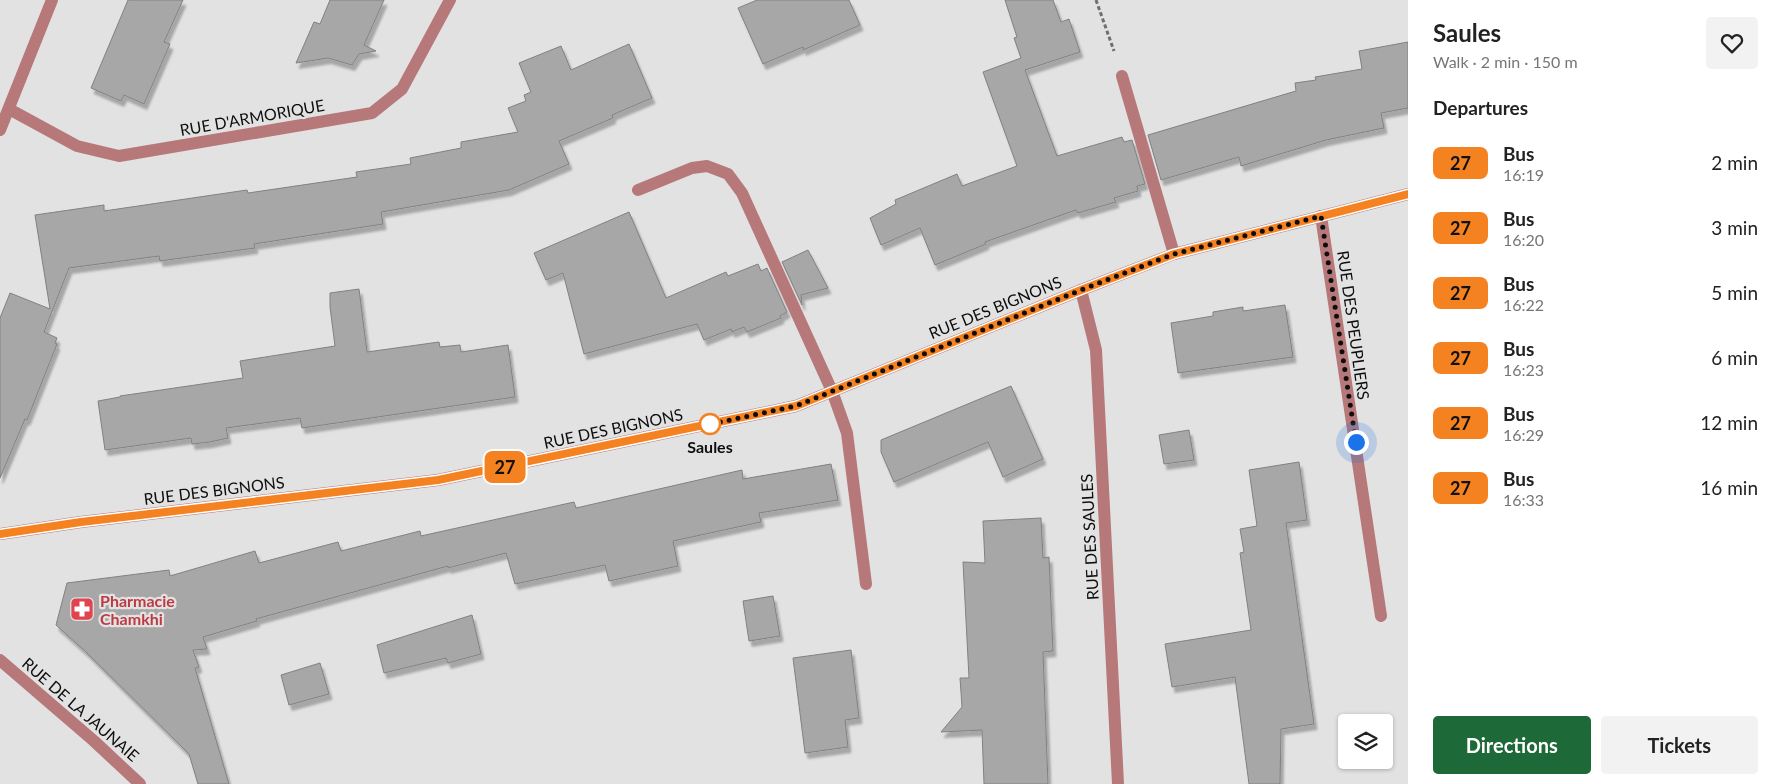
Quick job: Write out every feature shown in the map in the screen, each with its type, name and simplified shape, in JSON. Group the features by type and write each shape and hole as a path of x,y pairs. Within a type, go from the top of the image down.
{"street":[{"path":"0,130 52,0"},
{"name":"RUE D'ARMORIQUE","path":"9,109 77,146 119,156 372,113 402,89 450,0"},
{"path":"1122,76 1174,254"},
{"path":"638,190 692,168 707,166 728,174 742,194 832,391 847,433 866,584"},
{"name":"RUE DES BIGNONS","path":"0,534 81,522 438,480 796,406 1174,254 1408,194"},
{"name":"RUE DES PEUPLIERS","path":"1321,216 1382,616"},
{"name":"RUE DES SAULES","path":"1081,290 1096,350 1118,784"},
{"name":"RUE DE LA JAUNAIE","path":"0,660 94,740 140,784"}],"path":[{"path":"1096,0 1122,76"}],"building":[{"path":"128,0 183,0 164,42 170,44 144,104 124,95 121,101 91,88"},
{"path":"330,0 384,0 364,45 376,51 359,54 352,65 328,58 296,63 314,22 320,24"},
{"path":"757,0 849,0 860,25 803,50 803,47 763,64 738,8"},
{"path":"1005,0 1053,0 1061,22 1069,19 1080,52 1025,70 1057,156 1122,137 1124,142 1132,140 1145,184 1137,186 1138,191 1114,198 1116,202 1078,213 1076,210 985,242 986,244 935,265 920,228 881,245 870,218 896,204 895,200 957,174 962,186 1017,166 983,72 1021,58 1014,38 1017,37"},
{"path":"1408,42 1408,108 1381,113 1384,128 1326,140 1241,166 1239,157 1161,180 1148,135 1296,91 1295,83 1316,80 1315,77 1362,69 1359,51"},
{"path":"629,44 652,98 612,115 613,118 559,141 569,164 509,190 381,212 383,224 254,244 255,248 160,261 159,256 69,268 44,332 57,338 55,343 57,344 27,420 25,419 0,478 0,318 10,293 50,309 35,215 104,205 104,211 247,190 248,193 357,177 356,172 411,164 410,158 461,148 461,142 518,132 508,108 526,101 524,95 531,92 519,63 561,46 571,70"},
{"path":"629,212 666,298 726,272 728,276 758,264 761,271 767,268 787,312 780,316 781,318 747,332 744,327 732,332 731,329 704,340 697,324 584,354 563,273 546,280 534,253"},
{"path":"808,250 828,288 801,295 802,305 782,262"},
{"path":"359,289 367,352 439,342 440,347 460,345 461,352 508,345 515,397 302,428 300,418 226,428 228,438 210,442 192,444 191,438 105,450 98,401 243,378 240,361 335,346 330,293"},
{"path":"1285,305 1293,357 1178,373 1171,323 1213,316 1213,312 1243,307 1243,311"},
{"path":"1011,386 1043,459 1003,477 988,442 894,482 881,452 881,440"},
{"path":"1189,430 1194,460 1164,464 1159,435"},
{"path":"1299,462 1307,520 1286,523 1314,724 1281,729 1280,784 1249,784 1235,677 1172,687 1165,644 1251,630 1240,553 1244,552 1240,529 1257,526 1249,470"},
{"path":"831,464 838,500 759,513 761,522 673,541 678,566 609,581 605,565 515,584 506,553 448,568 448,566 256,619 257,621 203,637 207,649 193,650 199,667 195,668 229,784 198,784 189,754 86,652 56,625 67,583 169,570 170,576 255,551 259,563 338,542 341,551 420,531 421,536 574,502 576,508 742,470 743,479"},
{"path":"1041,518 1043,558 1049,557 1053,651 1043,652 1048,784 984,784 982,730 941,732 962,707 960,678 969,678 963,562 985,563 983,521"},
{"path":"773,596 780,636 749,641 743,601"},
{"path":"472,615 481,654 448,663 446,658 384,673 377,645"},
{"path":"851,650 859,718 845,720 848,747 805,753 793,658"},
{"path":"320,663 329,694 289,705 281,675"}],"bus line":[{"name":"27","path":"0,534 81,522 438,480 796,406 1174,254 1408,194"}],"place":[{"name":"Saules","path":"710,424"},
{"name":"Pharmacie Chamkhi","path":"82,609"}],"route":[{"path":"710,424 702,426 796,406 1174,254 1321,216 1356,442"}]}
